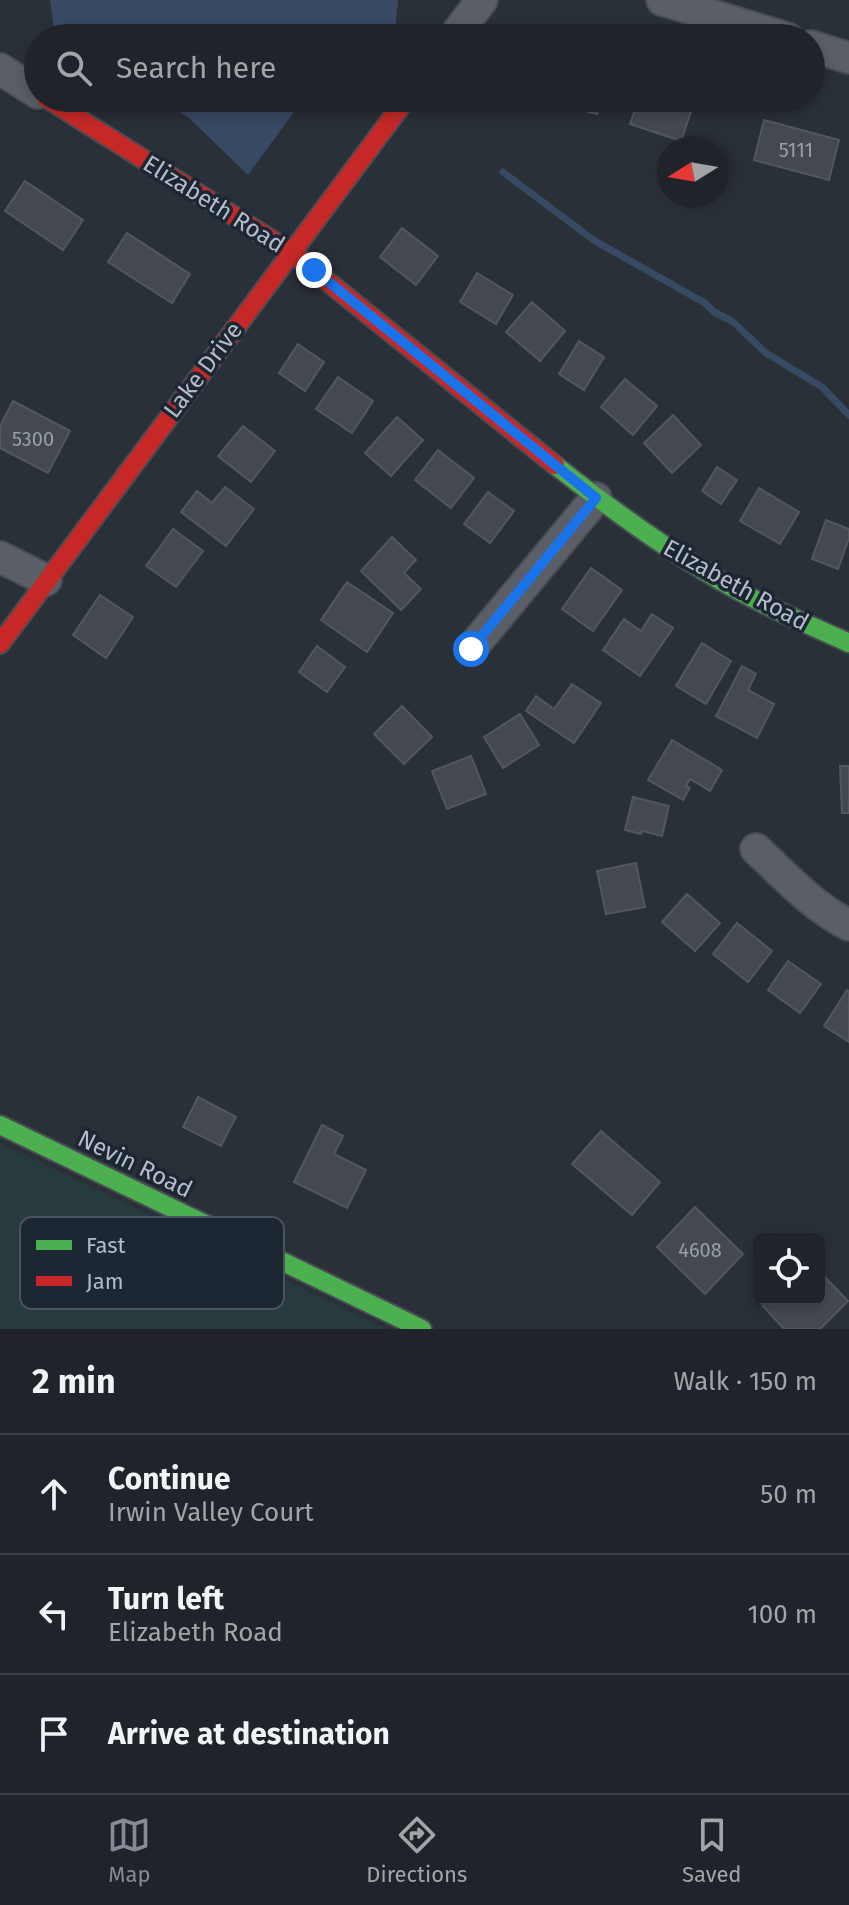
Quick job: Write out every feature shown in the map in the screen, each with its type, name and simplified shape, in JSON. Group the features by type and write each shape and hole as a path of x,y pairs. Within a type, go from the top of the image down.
{"street":[{"path":"464,24 482,0"},
{"path":"662,0 741,24"},
{"path":"825,50 849,58"},
{"path":"0,69 24,84"},
{"name":"Elizabeth Road","path":"68,112 291,252 596,498 672,552 740,592 849,643"},
{"name":"Lake Drive","path":"0,644 396,112"},
{"path":"471,649 596,498"},
{"path":"0,557 46,580"},
{"path":"756,849 831,916 849,925"},
{"name":"Nevin Road","path":"0,1125 190,1217"},
{"name":"Nevin Road","path":"284,1262 422,1329"}],"green space":[{"path":"0,1143 154,1217 20,1217 20,1309 284,1309 284,1280 386,1329 0,1329"}],"water":[{"path":"50,0 398,0 396,24 53,24"},
{"path":"180,112 294,112 248,175"}],"building":[{"path":"634,112 691,112 683,136 666,136 630,124"},
{"path":"764,120 839,140 829,180 754,160"},
{"path":"25,181 83,220 63,250 5,211"},
{"path":"402,228 438,256 416,285 380,257"},
{"path":"127,233 190,274 172,303 108,262"},
{"path":"477,273 513,295 496,324 460,302"},
{"path":"532,302 565,331 540,361 506,332"},
{"path":"579,341 604,357 584,390 559,374"},
{"path":"298,344 324,362 305,391 279,373"},
{"path":"338,377 373,401 352,433 316,409"},
{"path":"625,379 657,406 633,435 601,407"},
{"path":"13,401 70,431 48,473 0,448 0,426"},
{"path":"673,415 701,445 672,473 644,443"},
{"path":"397,417 423,440 391,476 365,453"},
{"path":"243,426 275,451 251,482 218,456"},
{"path":"438,450 474,478 451,508 415,480"},
{"path":"717,467 737,480 721,504 702,491"},
{"path":"225,487 254,509 226,546 181,512 197,491 212,503"},
{"path":"759,488 799,512 780,544 740,521"},
{"path":"488,492 514,511 490,543 464,524"},
{"path":"826,520 849,529 838,569 812,559"},
{"path":"173,529 203,551 176,587 146,566"},
{"path":"392,537 416,560 404,573 421,589 401,610 361,571"},
{"path":"591,568 622,590 593,631 562,609"},
{"path":"347,582 393,613 367,652 321,620"},
{"path":"100,595 133,617 106,658 73,635"},
{"path":"652,614 673,628 640,676 603,650 624,619 641,631"},
{"path":"702,643 731,661 706,704 676,686"},
{"path":"317,646 345,667 327,692 299,672"},
{"path":"742,666 756,674 748,690 774,704 757,738 716,716"},
{"path":"572,684 601,703 574,743 526,711 536,696 554,709"},
{"path":"402,706 432,737 404,764 374,734"},
{"path":"520,714 539,745 503,768 484,737"},
{"path":"672,740 722,770 710,791 690,779 686,786 690,788 683,800 648,780"},
{"path":"471,756 486,794 447,809 432,771"},
{"path":"840,766 849,766 849,813 842,813"},
{"path":"633,797 669,806 662,836 625,830"},
{"path":"636,863 645,907 606,914 597,871"},
{"path":"687,894 720,923 695,951 662,922"},
{"path":"737,923 772,951 748,982 713,954"},
{"path":"788,961 821,984 800,1013 768,990"},
{"path":"849,991 849,1042 824,1026"},
{"path":"198,1097 236,1117 221,1146 183,1127"},
{"path":"322,1125 343,1136 334,1154 366,1170 347,1208 294,1182"},
{"path":"601,1131 660,1182 632,1215 572,1164"},
{"path":"695,1207 743,1254 705,1294 657,1247"},
{"path":"825,1277 848,1301 820,1329 784,1329 762,1305 825,1305"}],"waterway":[{"path":"503,172 595,241 732,321 766,353 822,387 849,415"}],"traffic: fast":[{"path":"555,465 689,562 764,604 849,643"},
{"path":"0,1125 190,1217"},
{"path":"284,1262 422,1329"}],"traffic: jam":[{"path":"68,112 291,252 555,465"},
{"path":"0,644 397,112"}],"route":[{"path":"314,270 596,498 471,649"}]}
